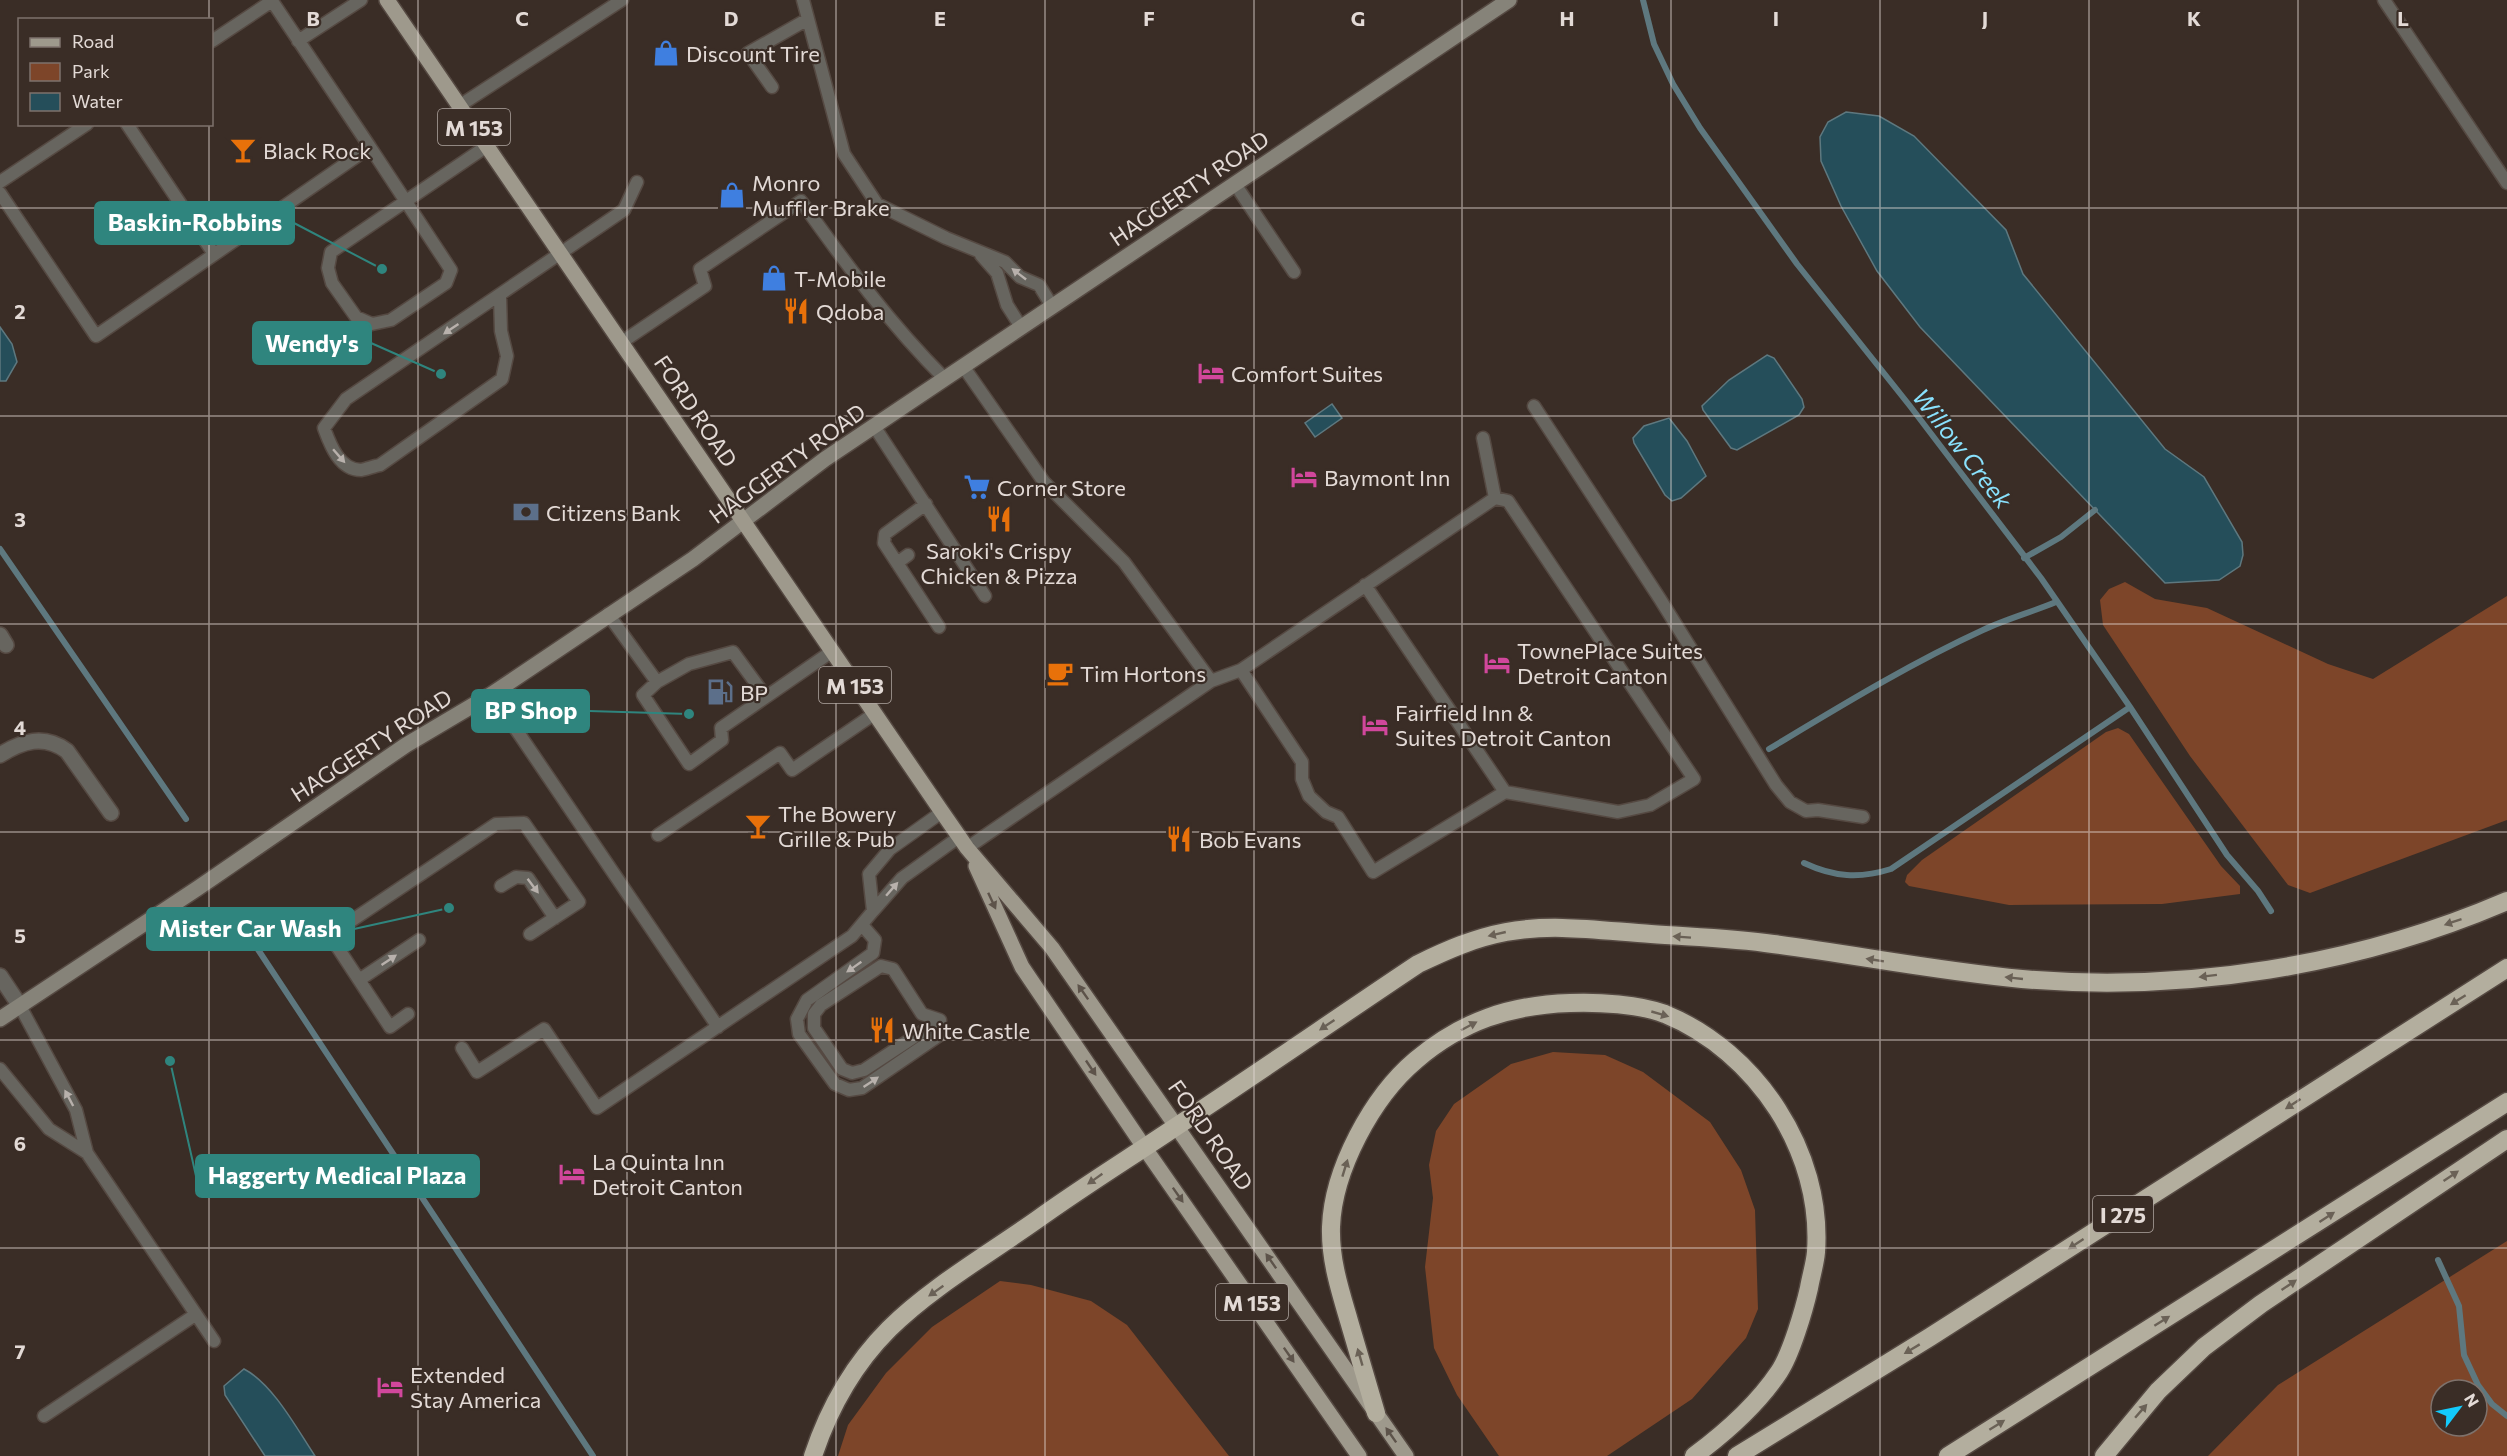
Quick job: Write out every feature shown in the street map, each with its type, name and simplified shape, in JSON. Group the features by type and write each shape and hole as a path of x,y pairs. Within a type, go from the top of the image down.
{"highway":[{"path":"813,1456 821,1432 839,1395 863,1358 890,1328 922,1301 1098,1176 1178,1126 1418,964 1458,945 1508,932 1556,928 1772,944 1933,970 2013,978 2093,982 2160,982 2266,969 2355,953 2412,936 2507,901"},
{"name":"I 275","path":"1737,1456 1930,1337 2507,968"},
{"path":"1376,1413 1332,1265 1331,1226 1336,1198 1350,1150 1371,1113 1397,1076 1448,1037 1474,1022 1516,1008 1603,1002 1662,1013 1684,1024 1725,1051 1756,1081 1782,1116 1803,1159 1812,1192 1816,1222 1816,1254 1804,1311 1780,1371 1731,1427 1694,1456"},
{"path":"1948,1456 2507,1102"},
{"path":"2104,1456 2158,1391 2204,1347 2261,1304 2507,1139"}],"main road":[{"name":"FORD ROAD","path":"387,0 942,812 963,842 1052,948 1406,1456"},
{"name":"HAGGERTY ROAD","path":"0,1019 198,888 406,745 492,694 693,559 789,484 1509,0"},
{"name":"FORD ROAD","path":"963,842 1022,967 1359,1456"}],"street":[{"path":"0,755 17,744 33,741 57,744 67,751 111,813"},
{"path":"0,976 20,1006"}],"lane":[{"path":"298,41 361,0"},
{"path":"459,106 622,0"},
{"path":"803,0 844,154 878,204 946,238 1005,262 1020,277 1039,285 1053,306"},
{"path":"2384,0 2507,183"},
{"path":"213,40 272,1 370,147 405,202 451,270 446,283 391,320 372,324 356,317 332,283 328,268 331,252 405,202 487,146"},
{"path":"772,87 748,53 808,19"},
{"path":"0,182 84,126"},
{"path":"128,126 214,254"},
{"path":"0,193 96,336 370,147"},
{"path":"500,297 501,331 507,356 502,379 380,465 359,470 341,462 331,447 324,428 333,413 346,399 500,297 624,210 637,182"},
{"path":"1235,184 1294,272"},
{"path":"622,342 705,286 700,269 801,201 873,300 908,342 945,379"},
{"path":"978,252 997,273 1007,305 1021,327"},
{"path":"963,366 1044,483 1124,562 1211,681"},
{"path":"1534,406 1660,599 1776,785 1790,802 1806,811 1818,810 1863,817"},
{"path":"874,426 926,504 939,533 985,596"},
{"path":"1483,438 1495,498"},
{"path":"462,1048 477,1072 544,1029 597,1108 852,936 902,878 963,842 1211,681 1241,670 1495,498 1508,501 1694,779 1650,805 1618,812 1505,792 1373,872 1338,817 1326,812 1310,796 1302,779 1302,762 1241,670"},
{"path":"926,504 885,534 884,543 939,627"},
{"path":"897,563 908,555"},
{"path":"910,583 921,575"},
{"path":"1365,585 1505,792"},
{"path":"608,614 657,682"},
{"path":"766,697 733,652 689,664 657,682 643,695 689,764 722,740 721,729 831,652"},
{"path":"492,694 718,1027"},
{"path":"658,835 780,753 792,770 874,714"},
{"path":"873,911 869,874 890,849 942,812"},
{"path":"408,1014 390,1027 336,945 342,927 496,824 524,823 579,902 530,934"},
{"path":"501,886 516,877 528,878 555,918"},
{"path":"862,925 876,940 873,953 807,1000 797,1019 799,1034 835,1084 849,1090 862,1088 941,1034"},
{"path":"359,980 419,940"},
{"path":"881,966 893,969 922,1014 940,1020 864,1070 852,1073 842,1069 814,1028 814,1014 821,1005 881,966"},
{"path":"20,1006 76,1110 87,1153 214,1341"},
{"path":"0,1070 49,1129 87,1153"},
{"path":"44,1416 195,1315"}],"green space":[{"path":"2125,582 2155,599 2207,608 2328,664 2373,679 2507,596 2507,820 2310,893 2288,885 2190,756 2103,625 2100,600 2109,589"},
{"path":"2118,728 2129,734 2221,866 2240,886 2240,894 2162,904 2009,905 1909,886 1905,882 1907,875 1922,860 2106,732"},
{"path":"1553,1052 1605,1055 1643,1072 1710,1122 1741,1170 1755,1210 1758,1309 1746,1338 1692,1399 1607,1456 1499,1456 1457,1395 1434,1348 1425,1267 1433,1198 1429,1165 1436,1131 1454,1104 1511,1064"},
{"path":"2507,1241 2507,1456 2208,1456 2278,1385"},
{"path":"1000,1281 1031,1285 1091,1301 1127,1325 1229,1456 838,1456 848,1425 886,1373 932,1327"}],"water":[{"path":"1846,112 1879,116 1914,136 2006,230 2023,274 2165,449 2204,477 2242,542 2243,555 2240,566 2219,580 2165,583 1920,327 1877,271 1841,206 1821,161 1820,137 1828,122"},
{"path":"0,327 12,344 17,362 6,381 0,381"},
{"path":"1767,355 1774,358 1802,399 1804,407 1799,415 1737,450 1731,448 1702,406 1729,380"},
{"path":"1332,404 1342,418 1315,437 1305,423"},
{"path":"1669,418 1687,441 1706,476 1681,498 1672,501 1665,495 1633,438 1644,426"},
{"path":"244,1369 265,1385 274,1396 315,1456 265,1456 225,1395 224,1386"}],"waterway":[{"name":"Willow Creek","path":"1643,0 1654,44 1673,84 1700,128 1797,264 1910,406 2041,578 2130,707 2227,855 2258,891 2271,911"},
{"path":"2024,558 2061,537 2095,510"},
{"path":"0,549 186,819"},
{"path":"1769,749 1874,686 1955,643 1992,626 2056,602"},
{"path":"1804,863 1836,874 1847,875 1868,874 1891,869 2130,707"},
{"path":"253,942 593,1456"},
{"name":"Willow Creek","path":"2438,1260 2459,1306 2464,1355 2478,1385 2492,1404 2507,1416"}],"place":[{"name":"Discount Tire","path":"666,53"},
{"name":"Black Rock","path":"243,150"},
{"name":"Monro Muffler Brake","path":"732,195"},
{"name":"Baskin-Robbins","path":"382,269"},
{"name":"T-Mobile","path":"774,278"},
{"name":"Qdoba","path":"796,311"},
{"name":"Comfort Suites","path":"1211,373"},
{"name":"Wendy's","path":"441,374"},
{"name":"Baymont Inn","path":"1304,477"},
{"name":"Corner Store","path":"977,487"},
{"name":"Citizens Bank","path":"526,512"},
{"name":"Saroki's Crispy Chicken & Pizza","path":"999,519"},
{"name":"TownePlace Suites Detroit Canton","path":"1497,663"},
{"name":"Tim Hortons","path":"1060,673"},
{"name":"BP","path":"720,692"},
{"name":"BP Shop","path":"689,714"},
{"name":"Fairfield Inn & Suites Detroit Canton","path":"1375,725"},
{"name":"The Bowery Grille & Pub","path":"758,826"},
{"name":"Bob Evans","path":"1179,839"},
{"name":"Mister Car Wash","path":"449,908"},
{"name":"White Castle","path":"882,1030"},
{"name":"Haggerty Medical Plaza","path":"170,1061"},
{"name":"La Quinta Inn Detroit Canton","path":"572,1174"},
{"name":"Extended Stay America","path":"390,1387"}]}
